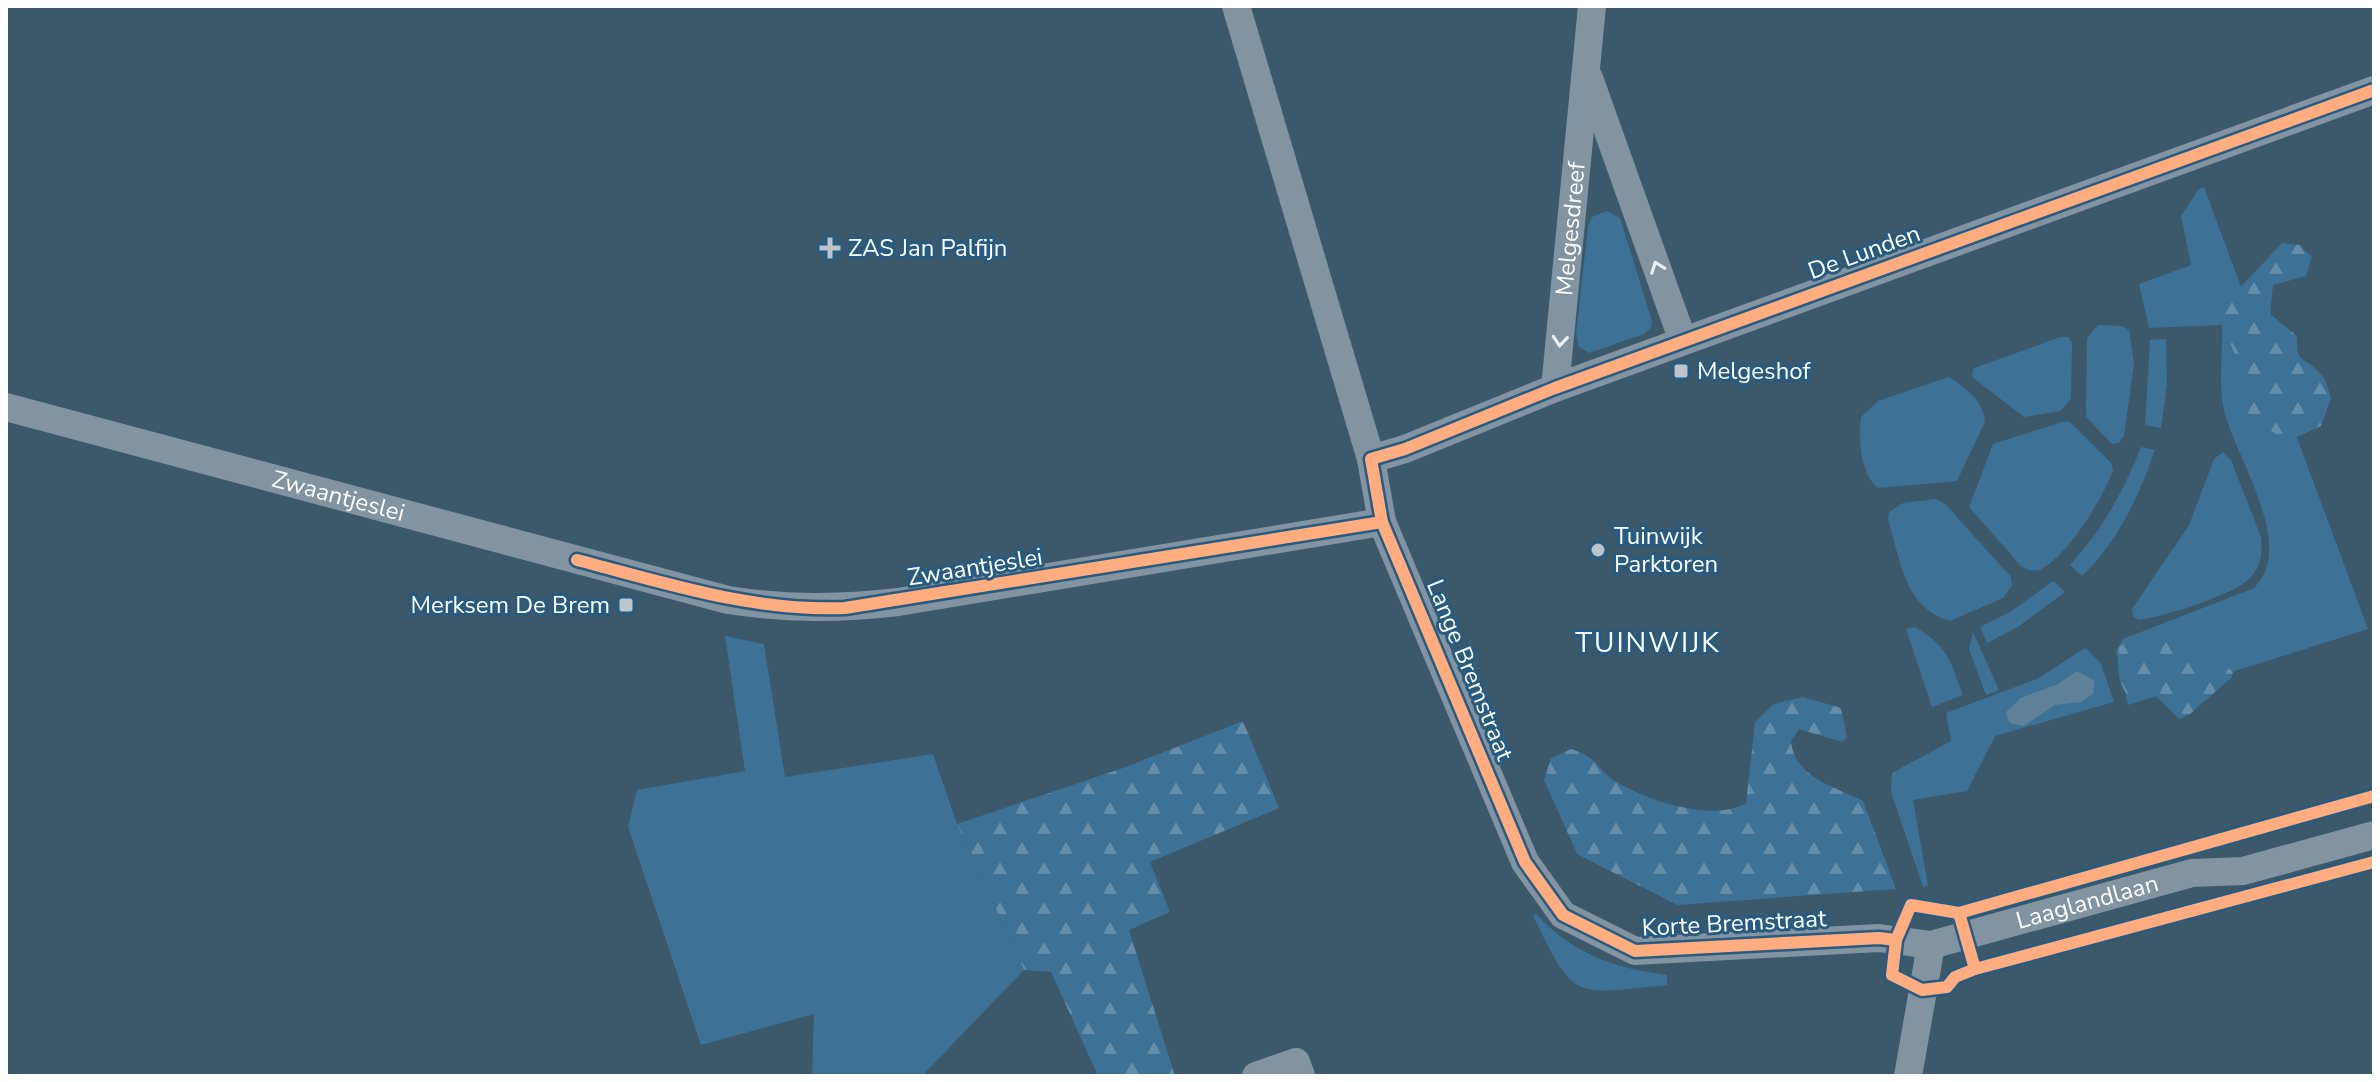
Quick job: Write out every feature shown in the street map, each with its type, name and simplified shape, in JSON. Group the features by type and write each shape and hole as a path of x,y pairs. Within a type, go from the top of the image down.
{"street":[{"name":"Lange Bremstraat","path":"1236,6 1371,459 1382,522 1525,862 1545,892"},
{"name":"Melgesdreef","path":"1555,388 1592,6"},
{"name":"Melgesdreef","path":"1585,69 1683,341"},
{"name":"De Lunden","path":"1371,459 1405,449 1555,388 2374,90"},
{"name":"Zwaantjeslei","path":"6,407 728,600 787,608 845,608 898,602 1382,522"},
{"name":"Laaglandlaan","path":"1931,945 2192,873 2243,871 2374,835"},
{"name":"Korte Bremstraat","path":"1545,892 1563,915 1635,951 1879,938 1931,945"},
{"path":"1908,1076 1931,945"},
{"path":"1256,1076 1296,1062 1301,1076"}],"green space":[{"path":"2204,187 2368,629 2128,705 2116,651 2123,639 2254,588 2266,570 2269,549 2267,526 2230,430 2222,400 2222,325 2149,328 2139,284 2191,265 2181,216 2198,190"},
{"path":"1607,211 1620,218 1652,321 1651,328 1644,334 1589,353 1579,347 1576,334 1588,226 1592,217"},
{"path":"2282,243 2300,245 2312,257 2306,276 2273,285 2270,314 2297,336 2300,357 2322,375 2331,398 2321,426 2286,442 2272,431 2251,425 2242,402 2237,358 2226,335 2223,306"},
{"path":"2098,325 2122,326 2129,330 2134,364 2124,436 2119,443 2112,444 2086,417 2087,338"},
{"path":"2060,337 2068,337 2072,343 2071,399 2060,411 2024,417 1972,377 1973,369"},
{"path":"2166,339 2167,385 2161,428 2145,425 2150,340"},
{"path":"1949,377 1978,402 1985,422 1957,481 1878,488 1864,465 1860,445 1861,417 1878,401"},
{"path":"2070,422 2111,463 2113,471 2093,511 2073,540 2051,562 2038,570 2031,570 2022,567 1969,507 1993,444"},
{"path":"2141,447 2155,450 2142,484 2117,533 2082,576 2070,565 2111,509"},
{"path":"2223,452 2231,460 2261,537 2257,569 2242,584 2214,598 2138,620 2133,616 2132,609 2189,525 2214,459"},
{"path":"1936,499 1945,504 2011,577 2012,586 2003,598 1950,621 1923,605 1914,594 1901,566 1888,520 1889,512 1903,503"},
{"path":"2053,581 2065,592 2018,627 1987,643 1980,627 2010,612"},
{"path":"1914,627 1941,647 1951,663 1963,695 1932,707 1906,629"},
{"path":"1973,632 1999,690 1986,695 1969,649"},
{"path":"2152,634 2229,669 2233,672 2231,678 2190,714 2179,719 2156,696 2133,700 2119,676 2119,647 2135,635"},
{"path":"725,636 764,644 785,777 933,754 957,824 1024,970 922,1076 812,1076 814,1014 701,1045 628,827 637,790 745,771"},
{"path":"2085,648 2101,664 2114,702 1995,736 1967,791 1913,800 1928,886 1923,887 1891,792 1892,773 1951,741 1946,713 2037,679"},
{"path":"1803,697 1841,708 1847,737 1842,742 1799,729 1791,741 1794,754 1800,764 1818,779 1863,801 1896,889 1677,905 1577,854 1544,780 1551,758 1571,749 1592,759 1615,781 1661,802 1698,810 1732,809 1746,803 1755,722 1774,704"},
{"path":"1243,721 1279,808 1150,862 1170,912 1129,930 1175,1076 1098,1076 1051,972 1024,970 957,824 1123,768"},
{"path":"1536,914 1580,949 1612,963 1667,975 1667,985 1613,990 1581,986 1569,978 1559,965 1533,916"}],"shaded area":[{"path":"2077,671 2095,681 2093,694 2081,702 2055,705 2024,726 2009,723 2006,712 2021,698 2058,684"}],"cycle path":[{"path":"1896,940 1879,938 1635,951 1563,915 1525,862 1382,522 1371,459 1405,449 1555,388 2374,90"},
{"path":"577,560 743,601 845,608 1382,522"},
{"path":"1975,969 1955,977 1947,987 1922,990 1892,975 1896,940 1911,905 1959,913 2374,796"},
{"path":"1959,913 1975,969 2374,862"}],"place":[{"name":"ZAS Jan Palfijn","path":"830,248"},
{"name":"Melgeshof","path":"1681,371"},
{"name":"Tuinwijk Parktoren","path":"1598,550"},
{"name":"Merksem De Brem","path":"626,605"}],"district":[{"name":"TUINWIJK","path":"1648,643"}]}
